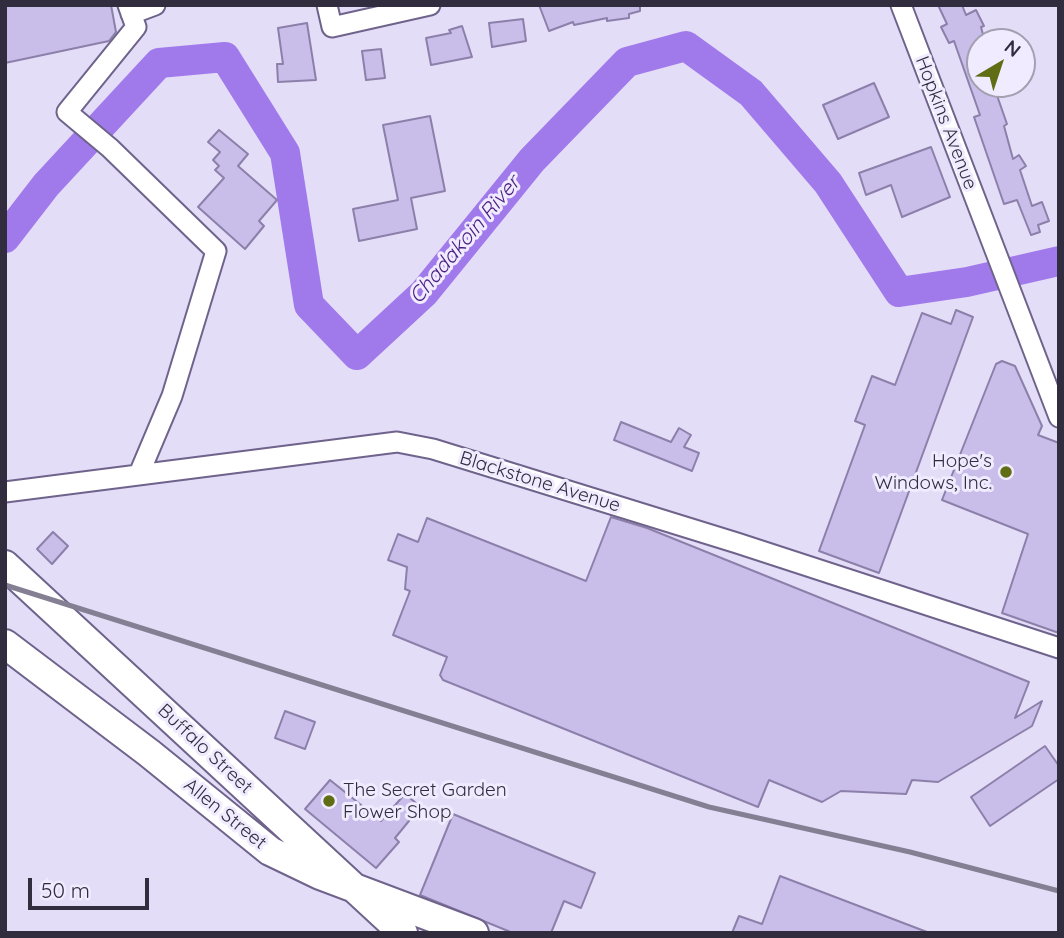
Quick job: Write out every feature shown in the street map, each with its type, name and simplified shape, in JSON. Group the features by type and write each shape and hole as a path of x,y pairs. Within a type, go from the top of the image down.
{"street":[{"path":"139,474 172,396 216,251 110,148 67,111 136,27 130,10 155,5"},
{"path":"327,5 332,27 430,5"},
{"name":"Hopkins Avenue","path":"901,5 1005,283 1059,417"},
{"name":"Blackstone Avenue","path":"5,492 366,444 410,444 737,543 1059,648"},
{"name":"Buffalo Street","path":"5,565 403,933"},
{"name":"Allen Street","path":"5,644 141,747 270,851 320,875 474,933"},
{"path":"258,841 269,839 277,830 276,815"}],"building":[{"path":"5,5 111,5 116,32 109,41 5,63"},
{"path":"539,5 640,5 640,11 629,14 629,18 607,21 607,18 574,25 573,22 549,31"},
{"path":"938,5 962,5 966,15 976,10 984,26 966,28 966,75 954,41 949,43 941,27 947,24"},
{"path":"523,19 526,41 492,47 489,23"},
{"path":"307,23 316,80 278,82 277,64 283,64 278,28"},
{"path":"462,26 472,57 431,65 426,38 451,33 449,30"},
{"path":"381,49 385,78 366,80 362,51"},
{"path":"874,83 889,117 838,139 823,105"},
{"path":"974,98 998,98 1007,124 1004,126 1013,159 1019,155 1026,166 1020,170 1032,206 1042,202 1049,221 1038,225 1040,232 1031,235 1017,200 1004,204 974,117 980,115"},
{"path":"430,116 445,191 411,198 417,229 359,241 353,209 398,200 383,125"},
{"path":"219,130 248,154 238,166 277,200 259,221 264,226 245,249 198,207 224,178 215,170 219,166 213,160 220,152 208,142"},
{"path":"931,147 950,197 902,217 891,185 866,195 859,173"},
{"path":"956,310 973,317 879,573 819,551 865,425 855,421 872,376 895,385 922,313 951,324"},
{"name":"Hope's Windows, Inc.","path":"1002,361 1015,366 1042,426 1038,435 1059,443 1059,633 1002,613 1028,534 942,500 996,364"},
{"path":"621,422 671,442 679,428 691,435 684,447 699,453 692,471 614,440"},
{"path":"611,517 647,528 1029,682 1015,718 1042,701 1032,726 938,782 912,780 906,794 841,791 822,802 769,780 758,807 443,680 440,675 447,657 393,635 410,591 405,589 407,567 388,560 398,534 418,542 427,518 586,581"},
{"path":"53,532 68,546 52,564 37,549"},
{"path":"285,711 315,722 305,749 275,738"},
{"path":"1045,746 1059,766 1059,779 990,826 971,797"},
{"path":"330,780 381,821 405,794 416,803 408,812 413,816 395,838 399,842 376,868 305,809"},
{"path":"453,814 595,873 581,908 564,901 551,933 513,933 420,895"},
{"path":"780,876 927,933 732,933 739,916 762,924"}],"waterway":[{"name":"Chadakoin River","path":"5,238 46,185 159,63 225,57 285,153 309,305 357,355 424,293 532,160 627,62 686,46 751,93 828,183 899,292 967,282 1059,261"}],"railway":[{"path":"5,585 709,807 910,852 1059,891"}],"place":[{"name":"Hope's Windows, Inc.","path":"1006,472"},
{"name":"The Secret Garden Flower Shop","path":"329,801"}]}
